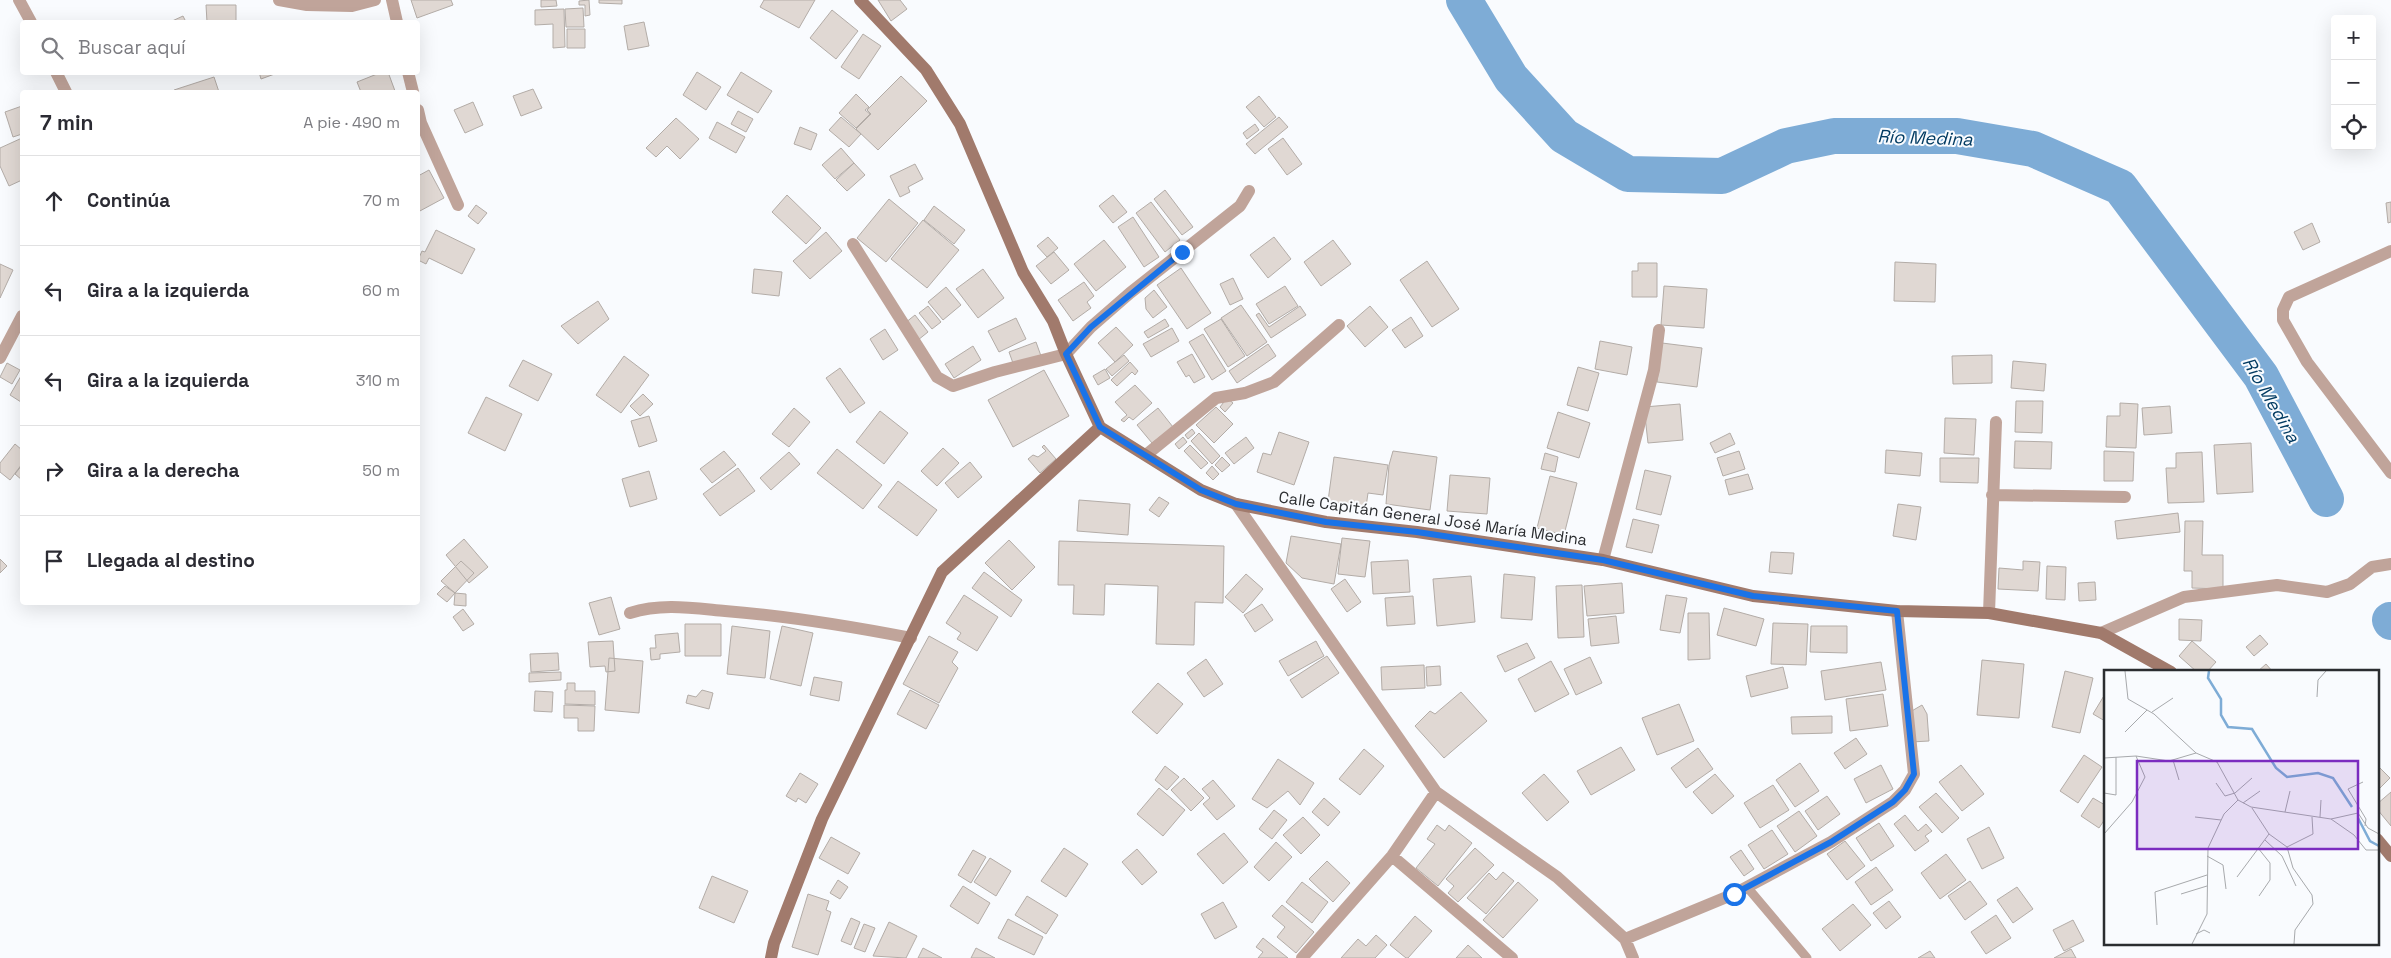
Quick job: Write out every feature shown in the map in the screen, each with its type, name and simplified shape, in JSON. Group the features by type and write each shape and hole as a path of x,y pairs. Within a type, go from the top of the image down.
{"street":[{"path":"19,0 30,20"},
{"path":"279,0 307,4 352,6 375,0"},
{"path":"392,0 397,20"},
{"path":"771,958 774,943 822,819 942,572 1100,427 1053,321 1023,272 960,124 926,70 860,0"},
{"path":"58,75 65,90"},
{"path":"409,75 412,90"},
{"path":"420,119 458,205"},
{"path":"853,244 936,377 953,386 994,372 1066,354 1091,327 1130,293 1240,206 1249,191"},
{"path":"2391,251 2289,297 2282,310 2284,320 2307,362 2391,473"},
{"path":"0,358 20,320"},
{"path":"1146,455 1216,398 1245,393 1274,382 1339,325"},
{"path":"1603,560 1654,370 1659,330"},
{"path":"1988,613 1996,422"},
{"name":"Calle Capitán General José María Medina","path":"1100,427 1201,490 1236,504 1326,522 1417,532 1603,560 1753,596 1897,611 1988,613 2101,633 2166,670"},
{"path":"1992,495 2125,497"},
{"path":"1236,504 1436,792 1557,877 1625,939 1633,958"},
{"path":"2101,633 2184,597 2277,585 2327,592 2350,584 2372,567 2391,564"},
{"path":"630,613 667,606 772,615 911,638"},
{"path":"1625,939 1747,887 1831,842 1893,802 1905,790 1914,774 1897,611"},
{"path":"1310,955 1392,856 1436,792"},
{"path":"2378,839 2391,856"},
{"path":"1392,856 1512,958"}],"lane":[{"path":"1747,887 1808,958"}],"building":[{"path":"411,0 451,0 453,5 417,18"},
{"path":"541,0 556,0 557,6 541,7"},
{"path":"589,0 590,15 585,16 585,5 579,5 579,1"},
{"path":"599,0 622,0 622,4 599,3"},
{"path":"764,0 815,0 799,28 760,7"},
{"path":"878,0 900,0 907,9 891,21"},
{"path":"206,5 236,5 236,20 207,20"},
{"path":"583,8 584,27 566,27 565,9"},
{"path":"564,9 565,47 553,48 553,24 535,25 535,10"},
{"path":"832,10 858,31 836,59 810,38"},
{"path":"183,16 185,20 174,20"},
{"path":"644,22 649,46 628,50 624,26"},
{"path":"567,29 585,29 585,48 567,48"},
{"path":"863,34 881,46 859,79 841,67"},
{"path":"697,72 721,87 706,110 683,95"},
{"path":"741,72 772,91 758,113 727,95"},
{"path":"260,75 272,75 261,79"},
{"path":"374,75 389,75 395,90 360,90 357,82"},
{"path":"901,76 927,101 878,150 856,129 871,114 867,110"},
{"path":"214,77 218,90 174,90"},
{"path":"533,89 542,108 521,116 513,96"},
{"path":"856,94 869,107 865,110 870,114 856,128 839,113"},
{"path":"1259,96 1276,117 1264,127 1246,107"},
{"path":"473,102 483,125 465,133 454,110"},
{"path":"20,107 20,135 13,137 5,112"},
{"path":"738,111 753,119 746,132 731,124"},
{"path":"841,117 861,134 849,147 829,130"},
{"path":"1279,117 1288,127 1255,154 1246,144"},
{"path":"676,118 699,139 680,159 667,146 656,157 646,148"},
{"path":"717,122 745,137 736,153 709,138"},
{"path":"1255,124 1259,130 1247,139 1243,133"},
{"path":"800,127 817,134 811,150 794,144"},
{"path":"1283,138 1302,164 1287,175 1268,149"},
{"path":"20,139 20,181 9,186 0,166 0,148"},
{"path":"841,148 854,163 835,179 822,165"},
{"path":"854,163 865,175 847,191 836,180"},
{"path":"915,164 923,179 908,187 910,192 900,197 890,176"},
{"path":"429,170 444,198 420,211 420,175"},
{"path":"1165,190 1193,227 1182,235 1154,199"},
{"path":"787,195 821,228 806,244 772,212"},
{"path":"1113,195 1127,212 1113,223 1099,206"},
{"path":"889,199 918,223 886,262 857,238"},
{"path":"1151,202 1180,240 1165,252 1136,213"},
{"path":"2391,202 2391,222 2388,223 2386,203"},
{"path":"476,205 487,213 478,224 468,216"},
{"path":"934,206 965,230 954,244 924,220"},
{"path":"1133,217 1159,257 1144,267 1118,227"},
{"path":"923,220 959,250 927,288 891,259"},
{"path":"2312,223 2320,242 2303,250 2294,232"},
{"path":"436,230 475,249 462,274 429,258 426,264 420,261 422,251 425,252"},
{"path":"826,232 842,251 810,279 793,261"},
{"path":"1048,237 1058,248 1047,257 1037,246"},
{"path":"1274,237 1291,259 1268,278 1250,255"},
{"path":"1104,240 1126,267 1096,291 1074,264"},
{"path":"1333,240 1351,264 1321,286 1304,262"},
{"path":"1054,252 1069,270 1051,284 1036,266"},
{"path":"1427,261 1459,309 1432,327 1400,280"},
{"path":"1895,262 1936,264 1935,302 1894,301"},
{"path":"1638,263 1657,263 1657,297 1632,297 1632,271 1638,271"},
{"path":"0,264 13,270 0,298"},
{"path":"1181,268 1211,313 1187,329 1157,285"},
{"path":"754,269 782,272 779,296 752,293"},
{"path":"983,269 1004,298 978,318 956,289"},
{"path":"1233,278 1243,299 1230,305 1220,284"},
{"path":"1084,282 1094,296 1087,302 1091,308 1073,321 1058,300"},
{"path":"1285,286 1298,306 1269,324 1256,304"},
{"path":"1664,286 1707,289 1704,328 1661,325"},
{"path":"946,287 961,305 943,320 928,302"},
{"path":"1154,290 1167,307 1153,318 1146,309 1145,298"},
{"path":"598,301 609,319 578,344 561,326"},
{"path":"1241,305 1267,342 1247,356 1221,318"},
{"path":"928,306 941,322 932,329 919,313"},
{"path":"1300,306 1306,315 1271,338 1256,315 1259,313 1269,327"},
{"path":"1370,306 1388,327 1365,347 1347,326"},
{"path":"915,315 928,332 918,340 905,323"},
{"path":"1411,317 1423,336 1405,348 1392,330"},
{"path":"1016,318 1026,339 999,352 988,331"},
{"path":"1165,319 1169,326 1148,338 1144,332"},
{"path":"1221,319 1245,356 1228,367 1204,329"},
{"path":"1116,327 1133,345 1115,362 1098,343"},
{"path":"1172,328 1179,341 1151,357 1143,344"},
{"path":"885,329 898,350 883,360 870,339"},
{"path":"1203,334 1226,371 1212,380 1189,342"},
{"path":"1600,341 1632,347 1627,375 1595,369"},
{"path":"1036,342 1041,356 1014,366 1009,352"},
{"path":"1662,343 1702,348 1697,387 1657,382"},
{"path":"1268,344 1276,356 1237,383 1229,371"},
{"path":"973,346 981,360 954,378 945,364"},
{"path":"1192,354 1205,377 1194,383 1189,375 1186,377 1177,362"},
{"path":"1124,355 1129,361 1112,376 1106,369"},
{"path":"1992,355 1992,383 1953,384 1952,356"},
{"path":"624,356 649,375 621,413 596,395"},
{"path":"523,360 552,374 538,401 509,386"},
{"path":"2013,361 2046,364 2044,391 2011,388"},
{"path":"1130,362 1138,371 1135,375 1132,372 1117,386 1111,380"},
{"path":"7,363 20,370 12,384 0,377"},
{"path":"1578,367 1599,373 1588,411 1567,405"},
{"path":"840,368 865,403 850,413 826,378"},
{"path":"1105,369 1110,378 1098,385 1093,376"},
{"path":"1044,370 1069,416 1013,447 988,400"},
{"path":"20,378 20,401 10,395"},
{"path":"1135,385 1152,403 1133,420 1129,417 1124,422 1121,420 1127,415 1115,402"},
{"path":"643,394 653,404 640,416 630,406"},
{"path":"486,397 522,414 505,451 468,433"},
{"path":"1227,398 1233,403 1225,412 1220,407"},
{"path":"2016,401 2043,401 2042,433 2015,432"},
{"path":"2120,403 2138,404 2136,448 2106,447 2107,416 2120,416"},
{"path":"1680,404 1683,440 1648,443 1644,407"},
{"path":"2170,406 2172,433 2144,435 2142,408"},
{"path":"1216,407 1233,424 1214,443 1196,425"},
{"path":"794,408 810,422 789,447 772,434"},
{"path":"1158,408 1173,427 1152,443 1137,425"},
{"path":"880,411 908,433 884,464 856,442"},
{"path":"1558,412 1590,423 1579,458 1547,448"},
{"path":"649,416 657,441 639,447 631,421"},
{"path":"1945,418 1976,419 1974,455 1944,453"},
{"path":"1192,429 1195,433 1188,439 1185,435"},
{"path":"1279,432 1309,442 1294,485 1257,472 1263,453 1271,455"},
{"path":"1199,433 1220,456 1212,464 1191,441"},
{"path":"1730,433 1735,444 1715,453 1710,443"},
{"path":"1183,437 1187,442 1179,449 1175,444"},
{"path":"1246,437 1254,448 1234,464 1225,453"},
{"path":"2015,441 2052,442 2051,469 2014,468"},
{"path":"2251,443 2253,492 2217,494 2214,445"},
{"path":"15,444 20,448 20,467 10,480 0,472 0,463"},
{"path":"1044,445 1056,459 1040,473 1028,459 1033,455 1038,457 1046,451 1042,447"},
{"path":"1190,445 1208,463 1201,469 1184,451"},
{"path":"943,448 959,463 937,486 921,471"},
{"path":"837,449 882,485 863,509 817,473"},
{"path":"1886,450 1922,453 1920,476 1885,473"},
{"path":"724,451 736,465 712,483 700,469"},
{"path":"1393,451 1437,457 1430,510 1386,504 1389,465"},
{"path":"1739,451 1745,469 1723,476 1717,458"},
{"path":"2104,451 2134,452 2133,481 2104,481"},
{"path":"789,452 800,464 771,490 760,478"},
{"path":"2202,452 2204,502 2168,503 2166,468 2176,468 2176,453"},
{"path":"1545,453 1558,457 1555,472 1541,469"},
{"path":"1222,457 1230,465 1222,472 1215,465"},
{"path":"1334,457 1388,465 1383,495 1368,493 1366,507 1328,501"},
{"path":"1940,458 1979,458 1978,483 1940,482"},
{"path":"970,462 982,477 958,498 945,483"},
{"path":"1212,466 1219,474 1213,480 1206,473"},
{"path":"20,468 20,478 15,474"},
{"path":"738,468 755,491 720,516 703,494"},
{"path":"1645,470 1671,476 1661,515 1636,509"},
{"path":"649,471 657,499 630,507 622,479"},
{"path":"1748,474 1753,489 1729,495 1725,480"},
{"path":"1450,475 1490,478 1487,514 1447,511"},
{"path":"1550,476 1577,483 1564,535 1537,528"},
{"path":"898,481 937,510 917,536 878,507"},
{"path":"1159,497 1169,503 1159,517 1149,510"},
{"path":"1079,500 1130,504 1128,535 1077,531"},
{"path":"1898,504 1921,507 1916,540 1893,536"},
{"path":"2178,513 2180,532 2117,539 2115,521"},
{"path":"1633,519 1659,525 1652,553 1626,547"},
{"path":"2185,521 2203,521 2202,555 2223,555 2223,589 2192,588 2192,571 2184,571"},
{"path":"1291,536 1341,544 1334,584 1302,578 1286,563"},
{"path":"1342,538 1370,541 1365,577 1338,574"},
{"path":"464,539 488,567 469,583 446,555"},
{"path":"1009,540 1035,567 1012,590 985,563"},
{"path":"1059,541 1224,546 1223,603 1195,602 1194,645 1156,644 1158,586 1105,584 1104,615 1073,614 1074,585 1058,585"},
{"path":"1771,552 1794,553 1792,574 1769,572"},
{"path":"0,559 7,566 0,573"},
{"path":"1408,560 1410,592 1373,594 1371,562"},
{"path":"461,561 474,573 455,593 441,581"},
{"path":"2023,561 2040,562 2038,591 1998,589 1999,568 2023,570"},
{"path":"2047,566 2066,567 2065,600 2046,599"},
{"path":"984,572 1022,600 1011,617 972,588"},
{"path":"1246,574 1263,589 1243,613 1225,597"},
{"path":"1504,574 1535,577 1532,620 1501,618"},
{"path":"1471,576 1475,622 1437,626 1433,579"},
{"path":"1345,579 1361,602 1347,612 1331,589"},
{"path":"2095,582 2096,600 2079,601 2078,583"},
{"path":"1622,583 1624,613 1587,616 1584,586"},
{"path":"1582,585 1584,637 1558,638 1556,586"},
{"path":"445,586 455,593 447,602 437,594"},
{"path":"455,593 466,594 466,606 454,605"},
{"path":"964,595 998,617 977,651 957,639 961,633 946,623"},
{"path":"1666,595 1687,598 1680,633 1660,630"},
{"path":"1413,596 1415,624 1387,626 1385,598"},
{"path":"611,597 620,629 599,635 589,603"},
{"path":"1262,604 1273,620 1255,632 1244,615"},
{"path":"1724,608 1764,619 1756,646 1717,635"},
{"path":"463,609 474,624 463,631 453,617"},
{"path":"1688,613 1709,613 1710,659 1688,660"},
{"path":"1616,616 1619,643 1591,646 1588,619"},
{"path":"2179,619 2202,620 2201,641 2179,640"},
{"path":"1773,623 1808,624 1806,665 1771,664"},
{"path":"685,624 721,624 721,656 685,656"},
{"path":"732,626 770,631 765,678 727,674"},
{"path":"782,626 813,633 801,686 770,679"},
{"path":"1811,626 1847,626 1847,653 1810,652"},
{"path":"678,633 680,652 660,654 660,659 651,660 650,648 656,648 655,635"},
{"path":"2260,635 2268,644 2254,656 2246,647"},
{"path":"929,636 958,652 952,662 958,668 939,703 903,684"},
{"path":"613,641 615,671 606,672 605,666 590,667 588,642"},
{"path":"1316,641 1324,656 1288,676 1279,661"},
{"path":"2192,641 2216,662 2209,670 2195,670 2179,656"},
{"path":"1527,643 1535,658 1505,672 1497,656"},
{"path":"558,653 559,670 531,672 530,654"},
{"path":"1327,656 1339,673 1302,698 1290,680"},
{"path":"1590,657 1602,683 1576,695 1564,669"},
{"path":"609,658 643,661 639,713 605,710"},
{"path":"1206,659 1223,684 1204,697 1187,673"},
{"path":"1982,660 2024,664 2019,718 1977,715"},
{"path":"1551,661 1569,694 1535,712 1518,679"},
{"path":"1881,662 1886,690 1825,700 1821,671"},
{"path":"2266,664 2271,670 2259,670"},
{"path":"1424,665 1425,688 1382,690 1381,667"},
{"path":"1440,666 1441,685 1427,686 1426,667"},
{"path":"1783,667 1788,688 1751,697 1746,676"},
{"path":"2065,671 2093,678 2080,733 2052,727"},
{"path":"561,672 561,680 529,682 529,673"},
{"path":"814,677 842,682 839,701 810,695"},
{"path":"567,683 575,683 575,691 595,691 595,705 565,704"},
{"path":"1158,683 1183,704 1157,734 1132,712"},
{"path":"702,690 713,693 709,709 686,703 688,695 696,697"},
{"path":"910,690 939,705 926,729 897,714"},
{"path":"535,691 553,692 552,712 534,711"},
{"path":"1461,692 1487,721 1444,758 1415,726 1430,711 1435,714"},
{"path":"1883,694 1888,726 1850,731 1846,699"},
{"path":"2104,696 2104,720 2093,714"},
{"path":"1679,704 1694,741 1657,755 1642,718"},
{"path":"564,705 595,706 594,731 578,731 578,718 564,718"},
{"path":"1922,705 1927,714 1929,741 1911,742 1910,712"},
{"path":"1832,716 1832,733 1792,734 1791,717"},
{"path":"1856,738 1867,754 1845,769 1834,753"},
{"path":"1621,747 1635,770 1591,795 1577,771"},
{"path":"1698,748 1713,769 1686,788 1671,768"},
{"path":"1364,749 1384,766 1360,795 1339,779"},
{"path":"2084,755 2102,767 2078,803 2060,791"},
{"path":"1278,759 1314,783 1300,805 1288,791 1267,808 1252,799"},
{"path":"1800,763 1819,791 1795,807 1776,780"},
{"path":"1881,765 1893,789 1866,803 1854,779"},
{"path":"1961,765 1984,794 1962,811 1939,782"},
{"path":"1165,766 1179,777 1167,790 1155,780"},
{"path":"2378,768 2390,778 2378,790"},
{"path":"800,773 818,784 806,803 798,798 796,802 786,796"},
{"path":"1544,774 1569,802 1547,821 1522,793"},
{"path":"1715,774 1734,796 1712,814 1693,792"},
{"path":"1184,778 1204,798 1191,811 1171,790"},
{"path":"1213,780 1235,806 1217,820 1203,804 1210,798 1202,789"},
{"path":"1773,785 1789,810 1760,828 1744,803"},
{"path":"1159,788 1185,810 1163,836 1137,814"},
{"path":"2391,792 2391,826 2378,810 2378,803"},
{"path":"1936,793 1959,818 1942,833 1919,807"},
{"path":"1827,796 1840,814 1818,830 1805,811"},
{"path":"1324,798 1340,812 1328,826 1312,812"},
{"path":"2093,798 2104,804 2104,820 2099,828 2081,816"},
{"path":"1274,810 1287,820 1272,839 1259,829"},
{"path":"1799,811 1817,836 1795,852 1777,826"},
{"path":"1905,815 1918,831 1926,824 1932,831 1925,836 1929,841 1915,851 1894,824"},
{"path":"1303,817 1320,835 1301,854 1283,835"},
{"path":"1879,823 1894,846 1871,861 1856,838"},
{"path":"1437,825 1445,831 1449,825 1472,843 1438,886 1416,868 1435,844 1427,839"},
{"path":"1989,827 2004,858 1982,869 1967,839"},
{"path":"1772,830 1788,854 1764,869 1748,845"},
{"path":"1224,833 1248,862 1223,884 1197,854"},
{"path":"831,837 860,853 848,874 819,858"},
{"path":"1845,841 1865,866 1847,880 1827,854"},
{"path":"1276,842 1292,857 1269,881 1254,867"},
{"path":"1064,848 1088,864 1066,897 1041,881"},
{"path":"1475,848 1494,865 1458,902 1448,893 1454,886 1446,879"},
{"path":"1137,849 1157,872 1142,885 1122,862"},
{"path":"973,850 986,857 971,883 958,875"},
{"path":"1741,850 1754,869 1744,876 1730,857"},
{"path":"1946,854 1966,880 1940,899 1921,873"},
{"path":"990,858 1011,871 996,896 974,882"},
{"path":"1327,861 1350,883 1333,902 1309,879"},
{"path":"1876,867 1893,890 1871,905 1855,882"},
{"path":"1503,872 1514,881 1486,914 1467,898 1489,873 1496,880"},
{"path":"712,876 748,891 734,923 699,908"},
{"path":"838,880 848,887 840,899 830,893"},
{"path":"1970,881 1987,904 1965,920 1948,896"},
{"path":"1302,882 1328,902 1312,923 1286,902"},
{"path":"1518,882 1538,900 1503,938 1483,920"},
{"path":"963,886 990,903 978,924 950,906"},
{"path":"2017,887 2033,909 2013,923 1997,900"},
{"path":"808,894 829,901 826,910 831,912 818,955 792,947"},
{"path":"1027,896 1058,915 1046,934 1015,915"},
{"path":"1889,901 1901,917 1886,929 1873,913"},
{"path":"1223,902 1237,927 1215,939 1201,914"},
{"path":"1853,904 1871,925 1840,951 1822,929"},
{"path":"1282,905 1314,932 1296,953 1277,937 1285,927 1272,916"},
{"path":"1996,915 2011,938 1986,954 1971,932"},
{"path":"1415,916 1432,931 1406,958 1390,945"},
{"path":"851,918 860,922 851,945 841,941"},
{"path":"1008,919 1043,937 1034,955 998,938"},
{"path":"2073,920 2084,941 2064,951 2053,930"},
{"path":"889,922 917,936 906,958 873,956"},
{"path":"864,924 875,928 865,952 854,948"},
{"path":"1376,935 1387,945 1375,958 1341,958 1358,939 1366,946"},
{"path":"1263,938 1288,958 1258,958 1263,952 1256,947"},
{"path":"1468,945 1482,958 1456,958"},
{"path":"923,948 942,958 918,958"},
{"path":"976,948 995,958 971,958"},
{"path":"2071,949 2076,958 2054,958"},
{"path":"1930,951 1935,958 1918,958"}],"waterway":[{"name":"Río Medina","path":"1464,0 1511,78 1564,136 1628,174 1722,176 1786,146 1834,136 1957,136 2033,149 2120,187 2261,376 2326,499"}],"route":[{"path":"1182,252 1091,327 1066,354 1100,427 1201,490 1236,504 1326,522 1417,532 1603,560 1753,596 1897,611 1914,774 1905,790 1893,802 1831,842 1734,894"}]}
